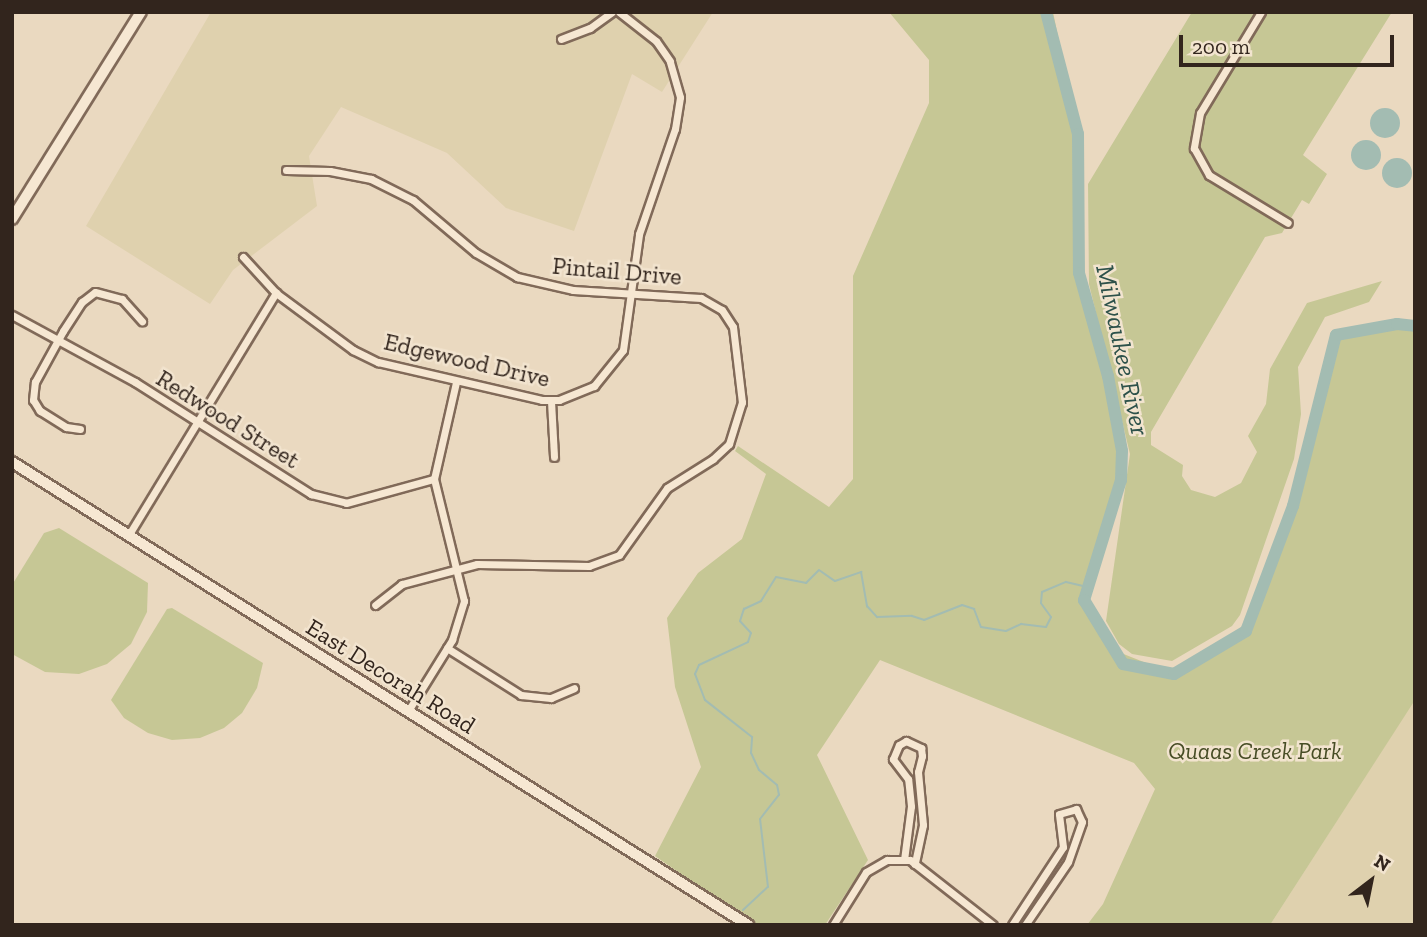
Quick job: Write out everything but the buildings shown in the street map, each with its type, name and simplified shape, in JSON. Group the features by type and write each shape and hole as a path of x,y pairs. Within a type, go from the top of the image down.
{"street":[{"path":"12,219 141,12"},
{"path":"561,38 590,29 612,12"},
{"name":"Edgewood Drive","path":"243,257 276,293 354,350 378,362 456,382 551,401 594,386 614,366 623,350 639,234 675,128 680,97 663,51 619,12"},
{"path":"1261,12 1200,113 1194,148 1209,175 1288,223"},
{"name":"Pintail Drive","path":"286,170 330,171 370,179 413,200 476,253 517,277 573,290 701,298 722,310 733,327 742,402 738,426 713,459 667,488 619,555 589,566 503,562 457,568"},
{"path":"80,429 66,427 40,411 33,400 35,382 58,340 82,302 95,292 122,299 142,321"},
{"path":"128,536 200,424 276,293"},
{"name":"Redwood Street","path":"12,315 200,424 311,494 332,501 358,500 434,479"},
{"path":"408,711 447,648 464,601 434,479 456,382"},
{"path":"551,401 554,457"},
{"name":"East Decorah Road","path":"12,462 748,925"},
{"path":"375,605 402,584 457,568"},
{"path":"447,648 521,695 551,698 573,688"},
{"path":"904,860 911,806 908,779 893,759 899,745 906,741 921,748 922,756 918,772 923,825 915,864"},
{"path":"1012,925 1063,847 1059,814 1076,809 1082,822 1069,862 1025,925"},
{"path":"833,925 866,872 887,860 904,860 915,864 993,925"}],"shaded area":[{"path":"211,12 713,12 662,92 632,74 574,231 506,208 447,153 341,107 309,156 317,206 233,270 210,304 86,226"},
{"path":"1385,108 1396,112 1400,123 1396,134 1385,138 1374,134 1370,123 1374,112"},
{"path":"1366,140 1377,144 1381,155 1377,166 1366,170 1355,166 1351,155 1355,144"},
{"path":"1397,158 1408,162 1412,173 1408,184 1397,188 1386,184 1382,173 1386,162"},
{"path":"1415,699 1415,925 1270,925"}],"green space":[{"name":"Quaas Creek Park","path":"889,12 1053,12 1078,134 1079,274 1108,376 1122,451 1121,480 1084,600 1121,653 1174,674 1246,631 1293,506 1336,335 1397,324 1415,326 1415,700 1270,925 1087,925 1103,904 1155,789 1134,763 880,660 817,755 868,860 825,925 754,925 655,856 701,767 675,687 667,618 698,573 742,539 766,474 735,451 738,446 829,507 853,479 853,276 929,103 929,60"},
{"path":"1192,12 1392,12 1303,155 1327,174 1309,204 1302,200 1282,233 1265,237 1151,432 1151,445 1183,465 1182,476 1191,490 1215,497 1241,483 1257,452 1248,436 1266,404 1270,369 1307,303 1382,281 1369,302 1325,317 1298,367 1301,414 1294,459 1240,615 1232,626 1172,661 1132,654 1119,644 1106,621 1130,454 1089,284 1088,184"},
{"path":"59,528 148,583 147,612 131,644 107,664 79,674 45,672 12,654 12,585 44,533"},
{"path":"172,608 263,663 257,688 242,713 224,728 200,738 172,740 148,733 124,718 111,700 167,609"}],"waterway":[{"name":"Milwaukee River","path":"1046,12 1078,134 1079,273 1108,376 1122,451 1121,480 1084,600 1123,664 1174,674 1246,631 1293,506 1336,335 1397,324 1415,326"},
{"path":"743,910 768,887 760,819 779,795 777,785 759,770 751,753 752,737 705,700 695,674 699,665 748,642 751,633 740,621 744,609 761,601 776,577 806,583 819,570 835,581 861,572 867,606 877,617 912,616 924,620 962,605 974,609 981,627 1006,631 1021,624 1046,627 1051,617 1041,603 1042,592 1066,582 1088,587"},
{"path":"718,925 726,925"}]}
